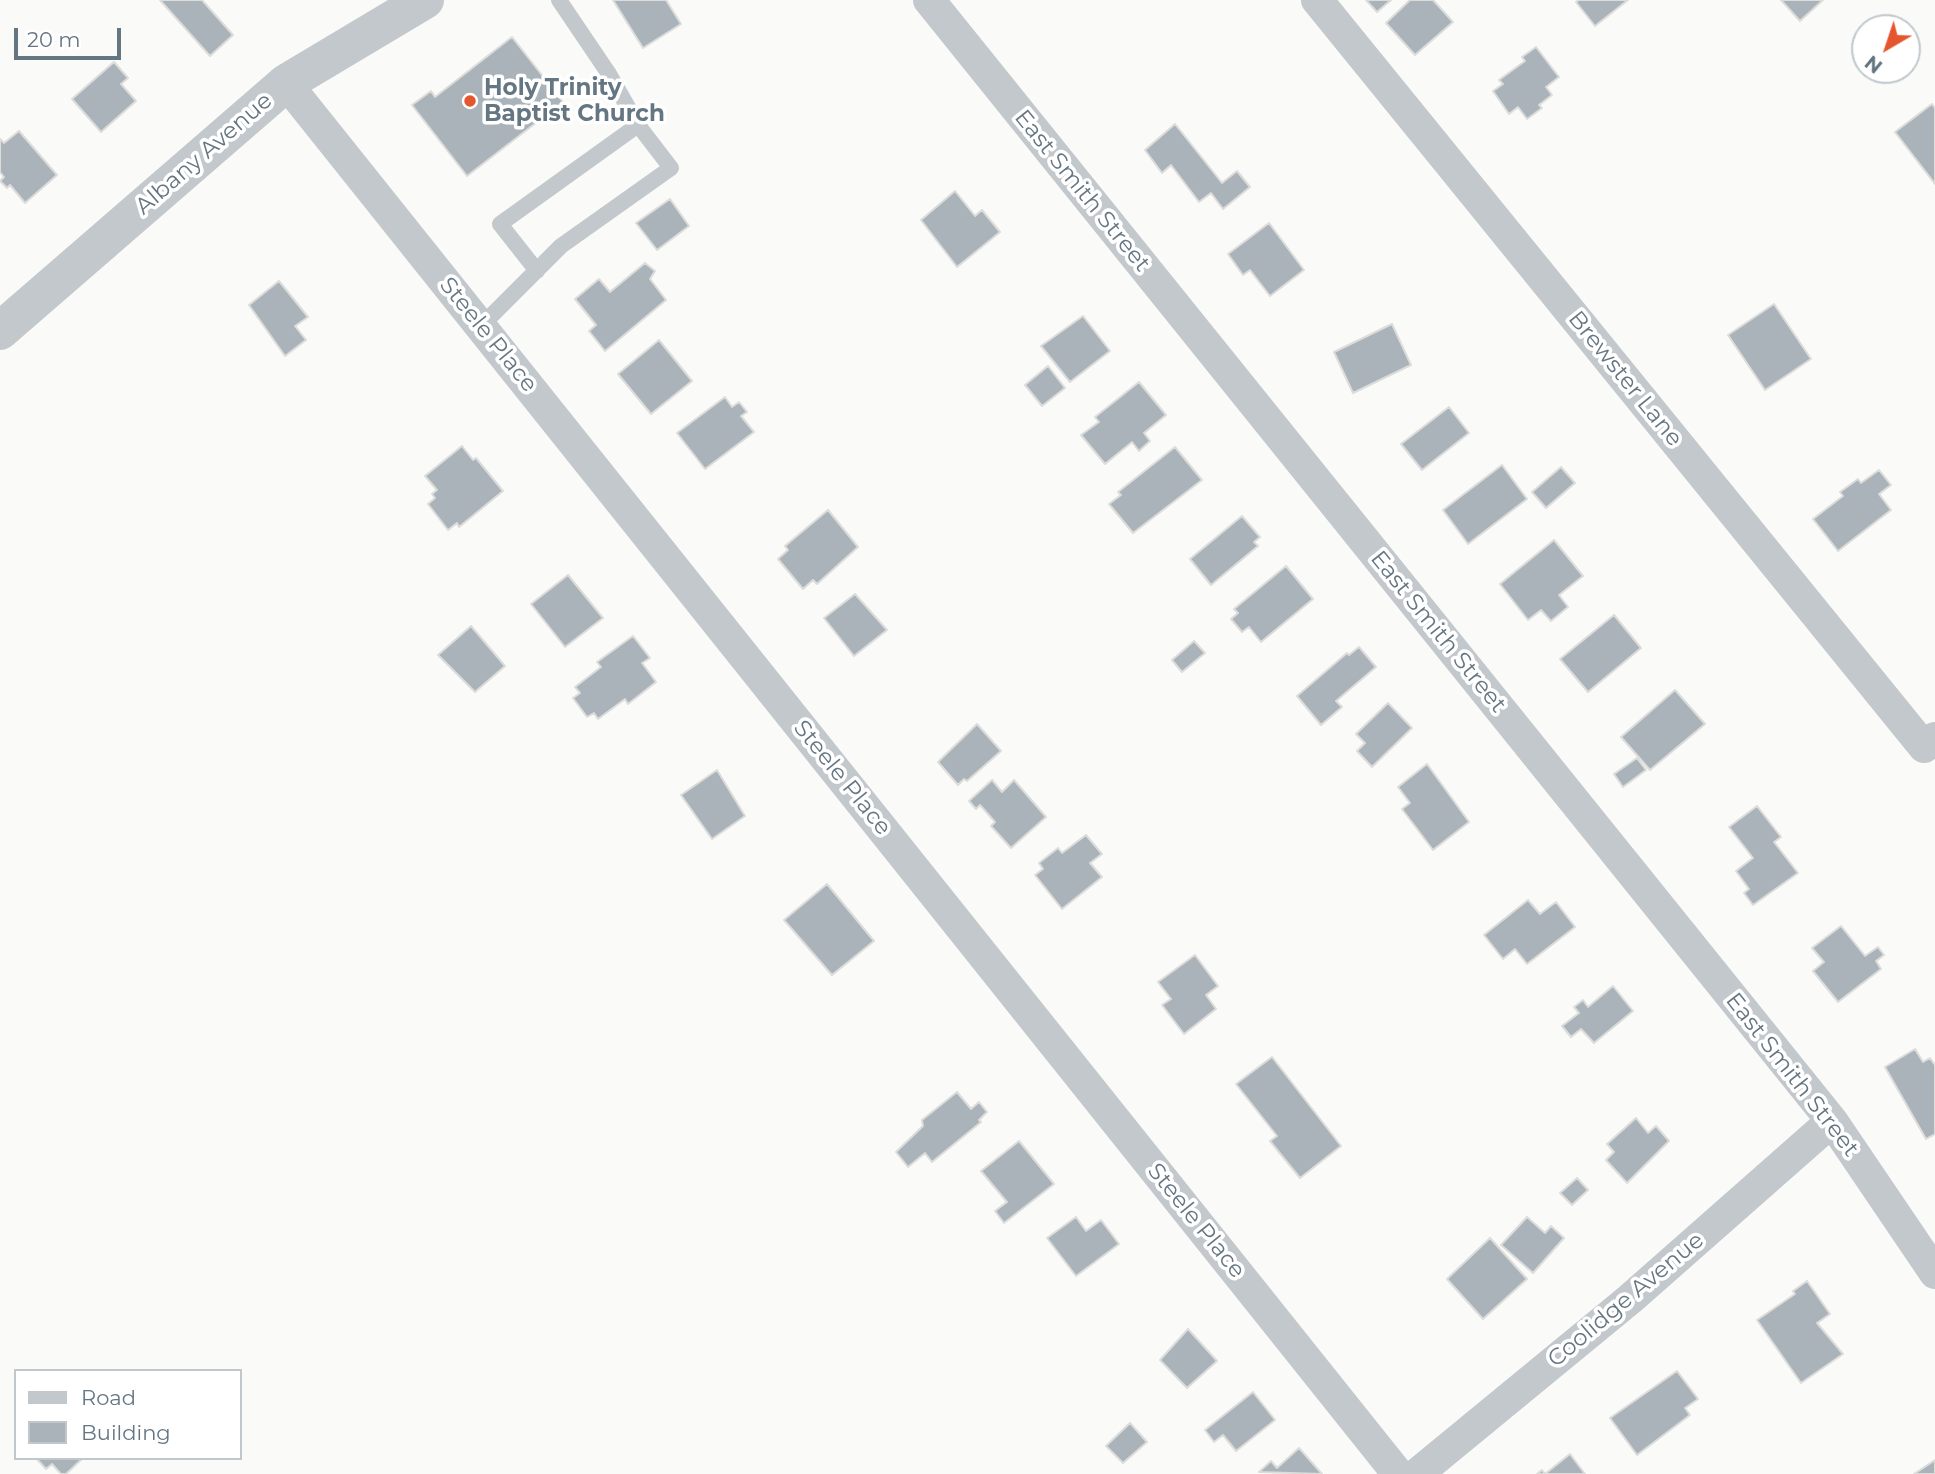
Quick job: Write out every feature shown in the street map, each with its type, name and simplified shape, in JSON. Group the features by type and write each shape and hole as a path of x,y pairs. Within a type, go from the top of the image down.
{"street":[{"name":"Albany Avenue","path":"0,331 286,83 425,0"},
{"name":"East Smith Street","path":"929,0 1832,1121 1935,1273"},
{"name":"Brewster Lane","path":"1317,0 1924,747 1935,738"},
{"name":"Steele Place","path":"286,83 1398,1474"},
{"name":"Coolidge Avenue","path":"1417,1474 1630,1299 1832,1121"}],"lane":[{"path":"481,326 562,246 671,168 638,125 609,74 559,0"},
{"path":"537,271 500,224 638,125"}],"building":[{"path":"160,0 202,0 233,35 210,56"},
{"path":"613,0 666,0 681,24 643,48"},
{"path":"1366,0 1391,0 1377,12"},
{"path":"1410,0 1433,0 1453,22 1415,55 1386,23"},
{"path":"1628,0 1595,26 1576,2"},
{"path":"1781,0 1823,0 1800,21"},
{"path":"512,37 563,102 467,176 412,105 431,91 435,97"},
{"path":"1536,47 1559,77 1546,87 1552,95 1539,105 1542,108 1527,119 1518,107 1509,114 1493,91 1503,84 1499,80 1525,61 1522,57"},
{"path":"114,62 128,78 121,84 136,101 101,132 72,99"},
{"path":"1932,104 1935,108 1935,184 1895,132"},
{"path":"1175,124 1222,183 1237,171 1250,187 1223,209 1211,193 1199,202 1171,165 1162,173 1145,150"},
{"path":"19,131 57,175 25,203 10,185 7,188 0,181 4,177 0,172 0,139 4,143"},
{"path":"955,191 975,216 982,210 1000,232 957,267 921,220"},
{"path":"670,199 689,226 657,250 636,223"},
{"path":"1269,223 1304,270 1270,296 1250,270 1243,275 1228,254"},
{"path":"645,263 655,271 650,279 666,300 605,351 589,331 596,325 575,299 599,279 610,292"},
{"path":"279,281 308,317 295,326 306,340 285,356 249,305"},
{"path":"1774,304 1811,359 1765,390 1728,335"},
{"path":"1083,316 1110,351 1070,382 1041,346"},
{"path":"1392,324 1411,365 1353,393 1334,352"},
{"path":"659,340 692,381 651,414 618,374"},
{"path":"1048,366 1065,388 1042,406 1025,385"},
{"path":"1139,382 1166,415 1144,433 1150,441 1139,451 1132,442 1105,464 1081,435 1099,422 1095,417"},
{"path":"725,397 732,407 739,402 747,412 741,416 754,432 705,469 677,433"},
{"path":"1449,407 1469,433 1422,470 1401,444"},
{"path":"462,446 473,460 476,458 503,491 459,527 457,523 448,530 428,504 435,498 432,494 437,490 425,476"},
{"path":"1175,447 1202,480 1133,533 1109,504 1121,495 1118,492"},
{"path":"1502,465 1527,499 1468,544 1443,510"},
{"path":"1561,467 1575,483 1546,508 1532,492"},
{"path":"1879,470 1891,485 1879,494 1891,510 1838,551 1813,519 1843,496 1840,492 1858,479 1861,483"},
{"path":"828,510 858,547 817,584 813,580 803,589 778,559 788,550 785,546"},
{"path":"1242,516 1260,537 1254,542 1258,546 1211,585 1190,559"},
{"path":"1554,540 1583,576 1559,595 1568,607 1551,621 1541,610 1528,620 1500,584"},
{"path":"1286,566 1313,599 1261,642 1249,627 1242,632 1231,619 1238,613 1234,609"},
{"path":"568,575 603,618 565,647 531,604"},
{"path":"855,594 887,630 854,656 824,618"},
{"path":"1614,615 1641,648 1588,692 1560,659"},
{"path":"471,626 505,666 475,692 438,655"},
{"path":"633,636 650,658 642,663 656,682 628,704 625,699 598,719 594,713 587,717 573,698 580,693 575,687 601,667 597,662"},
{"path":"1194,641 1205,653 1182,672 1172,660"},
{"path":"1359,647 1376,667 1336,701 1342,707 1321,725 1297,696 1347,653 1349,655"},
{"path":"1675,690 1705,724 1650,770 1621,737"},
{"path":"1388,703 1412,728 1372,767 1357,751 1365,743 1356,734"},
{"path":"977,724 1001,751 967,781 964,779 958,785 938,762"},
{"path":"1637,758 1646,770 1623,787 1614,774"},
{"path":"1427,764 1469,822 1433,850 1402,809 1410,803 1398,787"},
{"path":"717,770 745,816 712,839 681,795"},
{"path":"992,780 1002,792 1014,780 1046,817 1011,848 991,826 995,822 980,805 976,809 969,801"},
{"path":"1757,806 1781,837 1774,842 1798,873 1753,905 1744,893 1749,889 1736,871 1753,858 1729,827"},
{"path":"1086,835 1102,854 1090,863 1102,877 1062,909 1035,875 1043,869 1039,863 1058,848 1062,853"},
{"path":"827,884 874,941 832,975 784,920"},
{"path":"1528,900 1540,914 1556,902 1575,927 1527,964 1515,949 1503,959 1484,935"},
{"path":"1841,926 1865,956 1878,947 1884,955 1876,961 1881,969 1838,1002 1813,971 1824,962 1812,948"},
{"path":"1195,955 1218,986 1206,995 1216,1009 1184,1034 1162,1005 1171,999 1158,982"},
{"path":"1613,986 1633,1011 1594,1043 1581,1029 1571,1037 1562,1026 1579,1013 1574,1007 1583,1000 1588,1007"},
{"path":"1915,1049 1923,1062 1930,1058 1935,1065 1935,1134 1926,1139 1885,1067"},
{"path":"1272,1057 1341,1146 1300,1178 1270,1141 1277,1136 1236,1084"},
{"path":"957,1092 971,1109 979,1102 987,1112 979,1120 981,1122 932,1162 925,1153 908,1167 896,1152 923,1126 922,1120"},
{"path":"1636,1118 1648,1133 1656,1126 1669,1141 1627,1183 1606,1160 1614,1152 1607,1144"},
{"path":"1019,1141 1054,1184 1004,1223 995,1211 1007,1202 981,1171"},
{"path":"1577,1178 1588,1190 1572,1205 1560,1193"},
{"path":"1076,1217 1086,1231 1101,1220 1119,1244 1076,1276 1047,1238"},
{"path":"1527,1217 1545,1233 1551,1226 1564,1238 1533,1273 1501,1245"},
{"path":"1490,1238 1527,1279 1483,1319 1447,1279"},
{"path":"1807,1281 1830,1314 1817,1323 1843,1354 1801,1383 1757,1320 1795,1294 1793,1291"},
{"path":"1188,1329 1217,1361 1187,1388 1160,1360"},
{"path":"1677,1371 1698,1399 1685,1408 1690,1415 1637,1455 1610,1418"},
{"path":"1253,1392 1275,1420 1236,1451 1223,1435 1214,1442 1205,1430"},
{"path":"1130,1423 1147,1442 1123,1463 1106,1446"},
{"path":"1299,1448 1322,1474 1259,1472 1271,1461 1277,1468"},
{"path":"1570,1454 1585,1474 1545,1474"},
{"path":"38,1460 81,1460 66,1474 61,1474 52,1464 46,1469"},
{"path":"1935,1460 1935,1474 1914,1474"}],"place":[{"name":"Holy Trinity Baptist Church","path":"470,101"}]}
